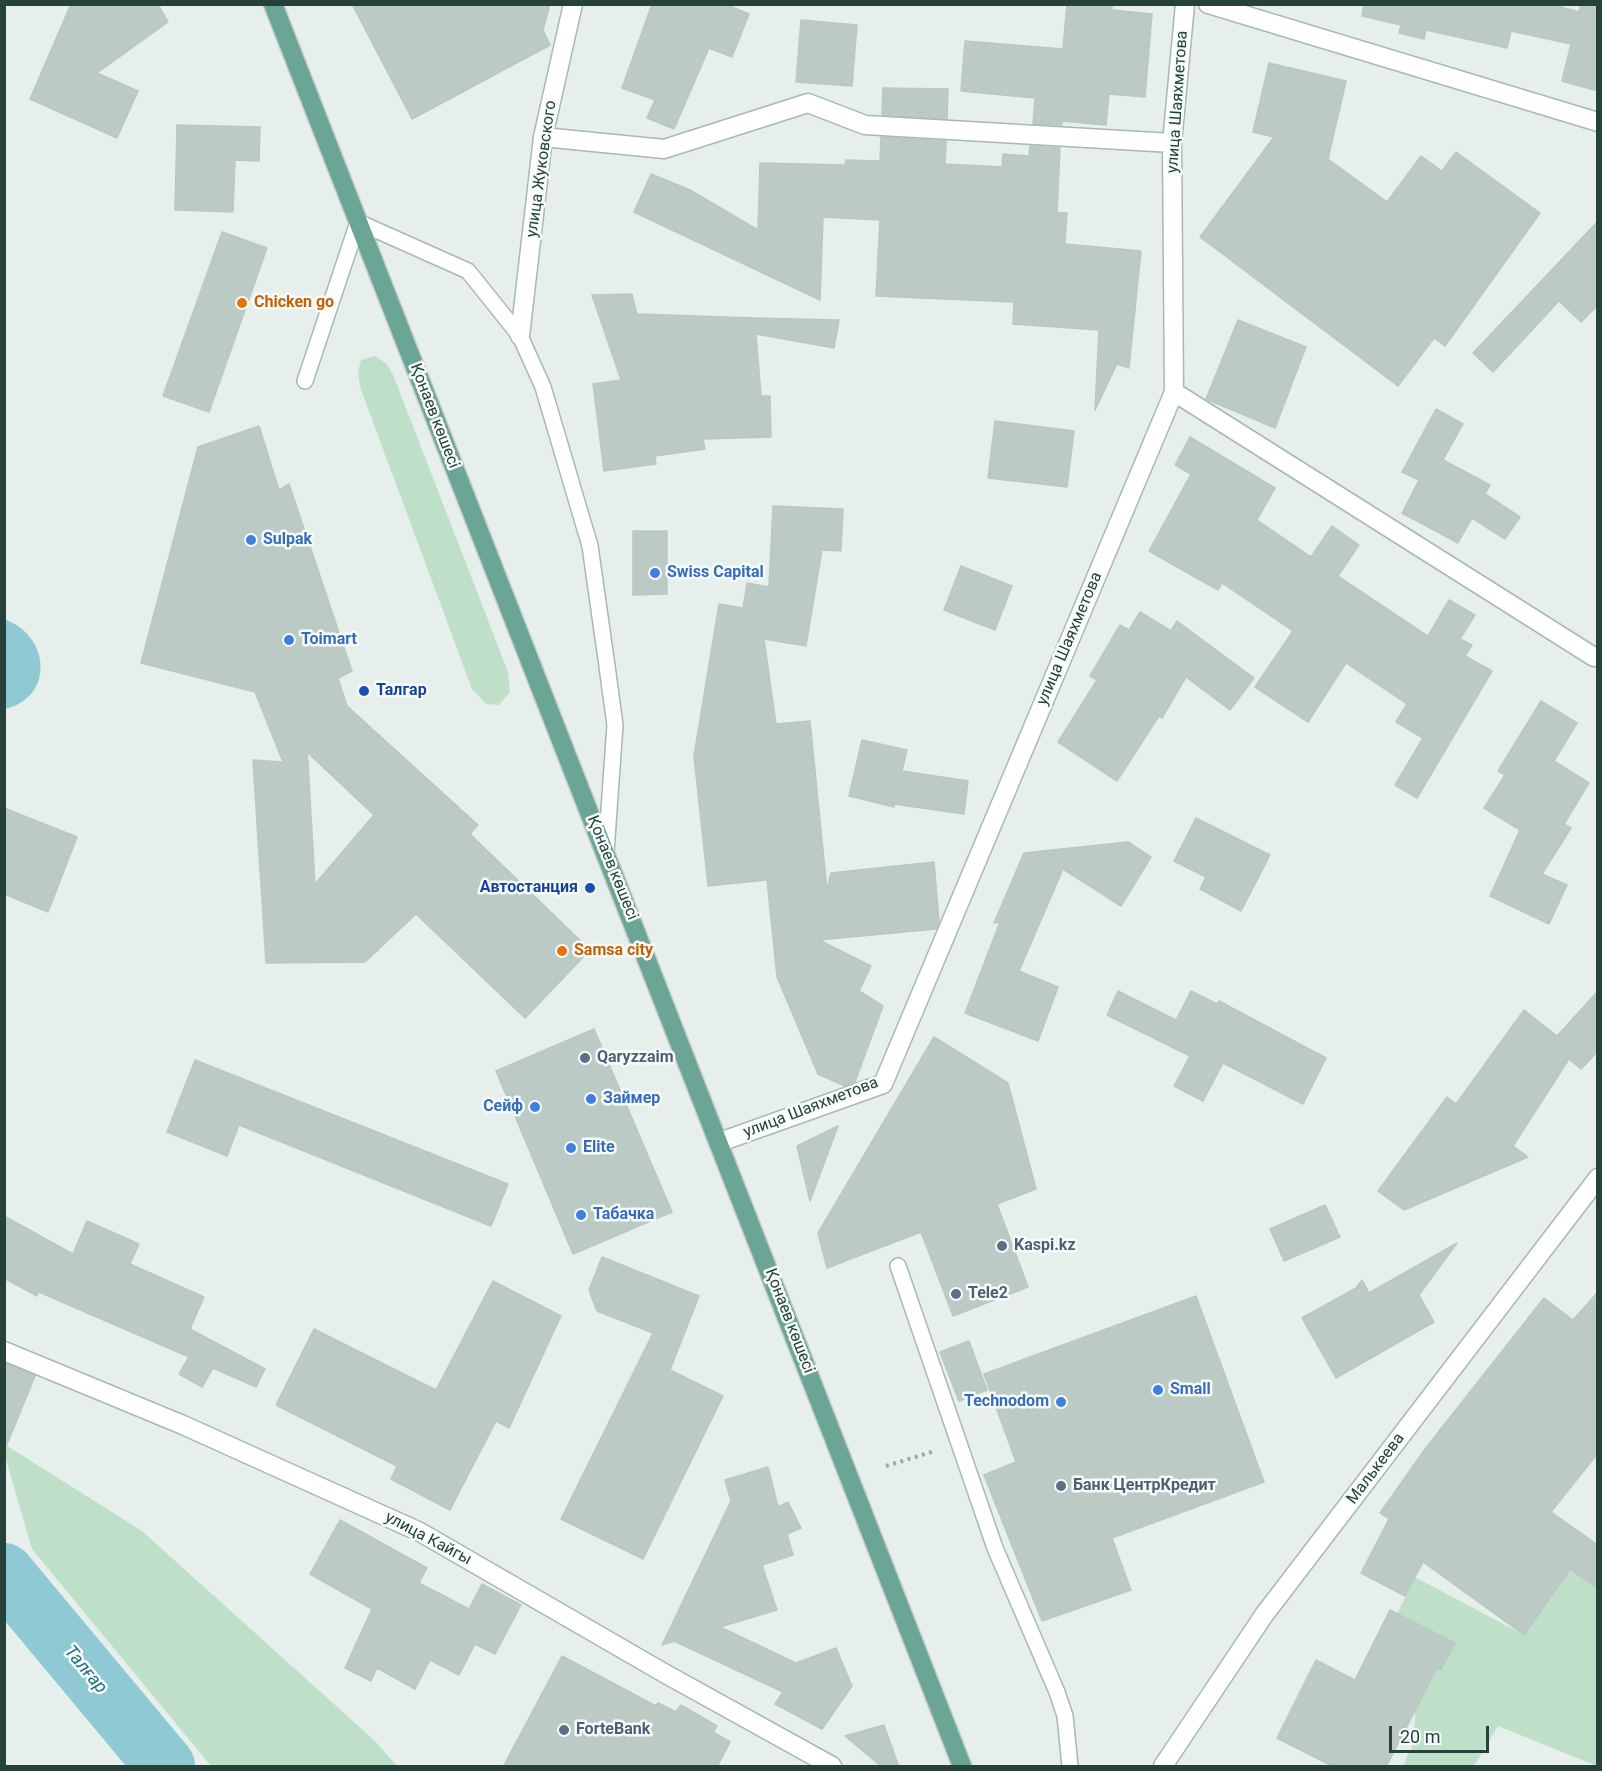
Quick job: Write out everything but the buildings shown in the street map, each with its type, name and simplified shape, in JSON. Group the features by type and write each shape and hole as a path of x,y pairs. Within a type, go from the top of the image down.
{"main road":[{"name":"Қонаев көшесі","path":"273,4 720,1142 962,1767"}],"street":[{"name":"улица Жуковского","path":"520,336 543,137 573,4"},
{"name":"улица Шаяхметова","path":"720,1142 883,1084 1174,392 1172,143 1185,4"},
{"path":"1208,4 1598,122"},
{"path":"543,137 664,149 808,104 865,125 1172,143"},
{"path":"1174,392 1594,657"},
{"name":"Малькеева","path":"1163,1767 1264,1615 1598,1178"},
{"name":"улица Кайгы","path":"4,1351 183,1425 420,1532 832,1767"}],"lane":[{"path":"305,381 358,222 468,271 520,336 543,387 590,546 615,725 606,852"},
{"path":"898,1266 995,1548 1057,1692 1065,1716 1070,1767"}],"path":[{"path":"886,1466 959,1443"}],"green space":[{"path":"375,356 387,364 394,377 508,672 510,692 499,705 486,704 472,689 360,387 358,372 361,360"},
{"path":"4,1444 142,1531 375,1741 397,1766 211,1766 32,1549 5,1456"},
{"path":"1570,1569 1597,1589 1597,1766 1498,1726 1474,1766 1403,1766 1414,1742 1415,1711 1425,1670 1441,1670 1455,1643 1396,1616 1415,1577 1524,1635"}],"water":[{"path":"4,619 19,627 31,638 38,651 41,666 39,679 32,692 21,702 5,709"}],"waterway":[{"name":"Талғар","path":"4,1573 165,1766"}],"place":[{"name":"Chicken go","path":"242,303"},
{"name":"Sulpak","path":"251,540"},
{"name":"Swiss Capital","path":"655,573"},
{"name":"Toimart","path":"289,640"},
{"name":"Талгар","path":"364,691"},
{"name":"Автостанция","path":"590,888"},
{"name":"Samsa city","path":"562,951"},
{"name":"Qaryzzaim","path":"585,1058"},
{"name":"Займер","path":"591,1099"},
{"name":"Сейф","path":"535,1107"},
{"name":"Elite","path":"571,1148"},
{"name":"Табачка","path":"581,1215"},
{"name":"Kaspi.kz","path":"1002,1246"},
{"name":"Tele2","path":"956,1294"},
{"name":"Small","path":"1158,1390"},
{"name":"Technodom","path":"1061,1402"},
{"name":"Банк ЦентрКредит","path":"1061,1486"},
{"name":"ForteBank","path":"564,1730"}]}
